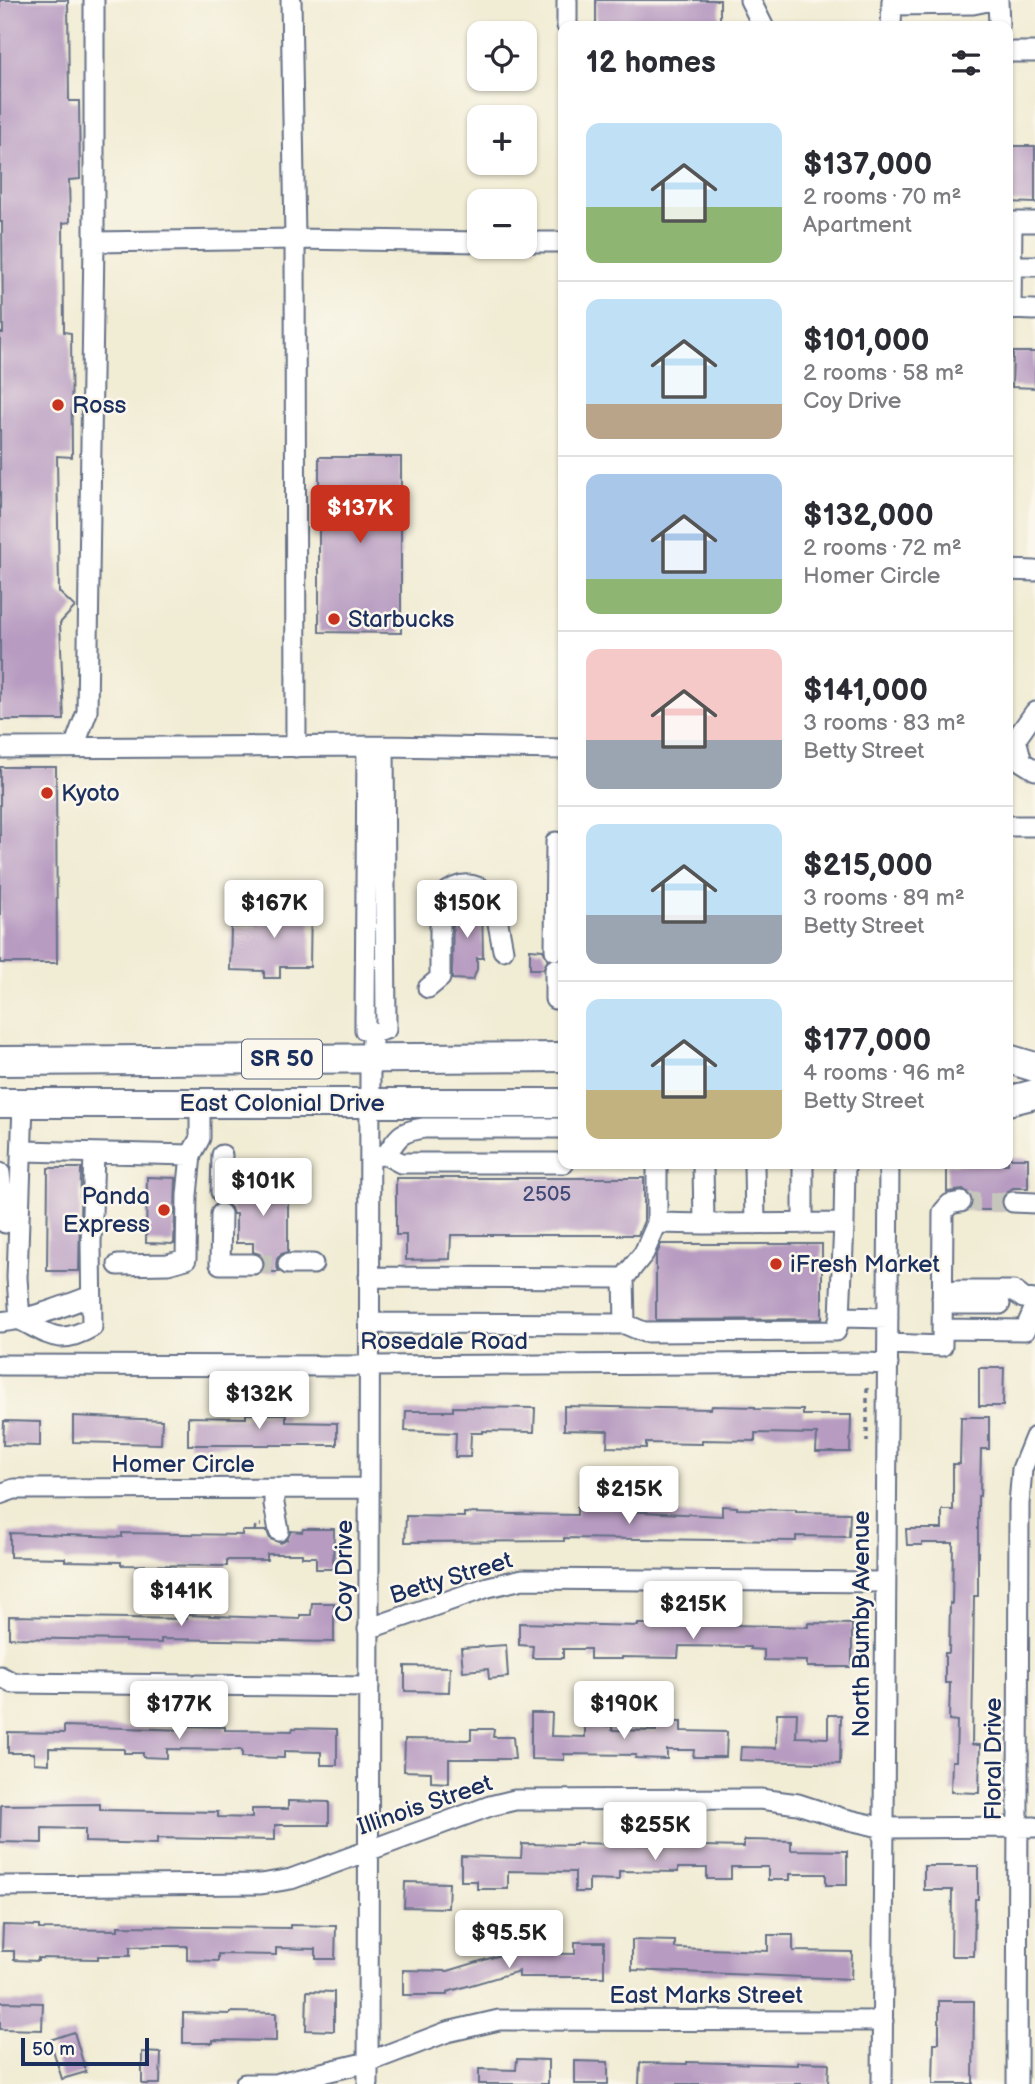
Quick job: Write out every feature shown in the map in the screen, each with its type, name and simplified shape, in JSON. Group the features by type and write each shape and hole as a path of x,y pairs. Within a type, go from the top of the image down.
{"highway":[{"name":"East Colonial Drive","path":"0,1060 371,1046 558,1057"},
{"path":"1013,1060 1035,1067"},
{"path":"1013,1100 1035,1094"},
{"name":"East Colonial Drive","path":"12,1104 558,1103"}],"street":[{"path":"75,747 87,712 94,242 94,0"},
{"path":"291,0 295,239 296,747"},
{"path":"567,0 567,21"},
{"path":"750,0 760,21"},
{"path":"891,21 892,3 973,4 996,0 998,21"},
{"path":"1013,52 1035,52"},
{"path":"1013,222 1035,222"},
{"path":"94,242 295,239 467,242"},
{"path":"537,242 558,242"},
{"path":"1013,266 1035,266"},
{"path":"1013,309 1035,310"},
{"path":"1013,570 1035,571"},
{"path":"1035,712 1016,739 1022,762 1035,770"},
{"path":"0,748 375,746 558,749"},
{"name":"Coy Drive","path":"368,2084 369,1277 378,1155 370,1103 371,1046 365,1030 365,1020 375,746"},
{"path":"1013,826 1035,826"},
{"path":"555,999 556,842"},
{"path":"428,988 440,978 442,896 453,887 466,884 483,888 493,896 503,950"},
{"path":"8,1223 23,1152 12,1104"},
{"path":"118,1265 168,1264 186,1259 187,1195 191,1155 200,1138 200,1104"},
{"path":"558,1128 424,1128 401,1134 378,1155 401,1163 558,1163"},
{"path":"23,1152 191,1155"},
{"path":"20,1320 54,1336 73,1338 92,1327 94,1154"},
{"path":"221,1192 222,1155"},
{"path":"625,1324 624,1278 644,1254 657,1223 657,1169"},
{"path":"704,1169 704,1224"},
{"path":"754,1169 755,1224"},
{"path":"803,1169 803,1224"},
{"path":"369,1323 625,1324 644,1332 836,1331 840,1317 845,1169"},
{"name":"North Bumby Avenue","path":"882,2084 889,1169"},
{"path":"0,1173 8,1223 9,1278 20,1320"},
{"path":"945,1298 956,1291 1014,1291 1031,1302 1025,1330 942,1329 945,1298 943,1212 950,1204 961,1202"},
{"path":"1013,1202 1035,1203"},
{"path":"221,1214 220,1264 253,1264"},
{"path":"657,1223 844,1223"},
{"path":"288,1264 313,1264"},
{"path":"369,1277 624,1278"},
{"path":"0,1322 20,1320 92,1296"},
{"path":"840,1317 888,1318"},
{"name":"Rosedale Road","path":"0,1365 852,1363 888,1354 942,1346 942,1329"},
{"name":"Floral Drive","path":"1017,2084 1026,1827 1019,1504 1022,1469 1035,1437"},
{"path":"274,1488 279,1531"},
{"name":"Homer Circle","path":"0,1494 14,1489 368,1488"},
{"name":"Betty Street","path":"368,1629 488,1587 523,1579 885,1583"},
{"path":"6,1680 369,1687"},
{"name":"Illinois Street","path":"0,1886 261,1884 291,1879 491,1806 515,1800 760,1799 798,1804 884,1828 1026,1827"},
{"name":"East Marks Street","path":"245,2084 275,2084 368,2062 447,2032 499,2020 883,2021"}],"building":[{"path":"0,0 68,0 69,101 79,101 80,179 69,180 70,222 63,223 64,332 71,333 72,457 57,456 59,592 75,607 60,623 64,720 0,720 0,333 3,333"},
{"path":"596,0 720,0 720,21 596,21"},
{"path":"1013,146 1035,146 1035,203 1013,202"},
{"path":"1013,352 1035,352 1035,388 1013,387"},
{"path":"319,457 401,457 401,633 319,632"},
{"path":"0,767 56,767 57,963 0,963"},
{"path":"269,900 311,901 310,967 280,967 280,978 264,978 264,971 230,970 231,927 256,927 257,910 268,910"},
{"path":"453,904 482,904 483,958 477,958 473,980 452,979"},
{"path":"530,949 543,950 548,960 543,969 530,969"},
{"path":"1013,1158 1028,1158 1028,1188 1013,1188 1003,1195 1001,1202 1005,1210 970,1210 973,1200 970,1194 964,1190 947,1192 947,1169 1013,1169"},
{"path":"48,1168 81,1168 79,1271 47,1271"},
{"path":"147,1177 176,1178 174,1244 146,1243"},
{"path":"396,1178 644,1178 644,1221 638,1235 451,1235 450,1259 406,1260 406,1235 396,1235"},
{"path":"237,1180 288,1180 288,1252 277,1259 279,1272 262,1272 264,1259 253,1252 253,1243 236,1243 236,1214 233,1214 226,1203 233,1192 237,1192"},
{"path":"661,1244 822,1244 822,1319 656,1320 656,1256"},
{"path":"979,1368 1004,1368 1003,1406 979,1406"},
{"path":"564,1406 711,1409 712,1406 755,1407 803,1410 803,1415 851,1415 850,1452 816,1452 817,1434 755,1433 755,1441 702,1440 702,1444 646,1443 646,1448 607,1447 608,1431 564,1430"},
{"path":"453,1407 535,1408 534,1432 471,1433 470,1457 455,1457 456,1433 405,1431 406,1411 453,1411"},
{"path":"246,1414 286,1414 286,1422 337,1423 337,1445 188,1445 188,1417 246,1418"},
{"path":"73,1416 162,1420 161,1444 73,1442"},
{"path":"961,1417 989,1417 989,1449 981,1449 978,1596 974,1596 972,1745 980,1745 979,1793 951,1792 952,1761 956,1761 957,1721 949,1720 950,1683 945,1683 945,1653 949,1653 953,1543 907,1545 906,1529 942,1529 942,1510 953,1510 953,1464 960,1464"},
{"path":"4,1421 40,1422 40,1446 3,1445"},
{"path":"722,1506 737,1509 850,1513 849,1537 796,1536 796,1541 564,1538 564,1541 405,1542 406,1516 464,1517 464,1513 577,1515 577,1507 722,1516"},
{"path":"303,1529 334,1529 333,1569 316,1569 316,1557 302,1557 302,1554 267,1554 267,1560 227,1560 227,1566 121,1565 121,1562 10,1557 10,1533 122,1537 122,1533 242,1535 242,1531 267,1531 270,1539 281,1543 287,1540 291,1531 302,1532"},
{"path":"312,1603 334,1603 334,1642 161,1639 161,1643 9,1638 9,1616 186,1619 186,1615 300,1619 300,1615 311,1615"},
{"path":"519,1623 808,1627 808,1623 852,1624 852,1667 807,1667 807,1661 764,1660 764,1650 750,1647 679,1646 678,1658 622,1659 590,1659 590,1649 563,1649 563,1658 532,1658 533,1646 519,1645"},
{"path":"506,1645 508,1677 489,1679 488,1669 463,1671 461,1648"},
{"path":"405,1666 450,1667 449,1692 405,1691"},
{"path":"531,1713 552,1713 551,1736 585,1737 585,1725 612,1726 612,1730 656,1731 656,1721 681,1722 681,1731 727,1732 726,1757 693,1757 694,1750 667,1750 667,1759 635,1758 636,1755 564,1754 564,1760 531,1759"},
{"path":"777,1713 797,1713 796,1737 828,1738 828,1715 841,1715 840,1764 740,1760 741,1747 776,1748"},
{"path":"64,1726 184,1730 184,1726 225,1727 225,1730 337,1729 337,1765 321,1765 321,1752 284,1751 284,1758 242,1757 242,1750 167,1749 167,1758 143,1757 143,1753 124,1753 124,1749 49,1748 49,1764 34,1763 34,1753 8,1753 8,1732 64,1733"},
{"path":"471,1729 494,1729 493,1737 513,1737 515,1759 449,1759 449,1783 431,1782 431,1772 404,1771 405,1739 471,1740"},
{"path":"288,1801 329,1802 329,1825 275,1825 275,1840 157,1838 157,1844 85,1842 85,1829 42,1828 42,1843 0,1842 1,1805 100,1804 100,1810 218,1812 218,1817 252,1818 252,1809 288,1809"},
{"path":"744,1840 791,1841 791,1850 847,1851 847,1885 826,1885 826,1874 790,1874 790,1880 768,1880 768,1867 731,1867 731,1879 707,1879 707,1868 678,1868 678,1872 619,1871 619,1880 589,1879 589,1892 575,1892 575,1872 508,1871 508,1889 477,1889 477,1881 461,1881 461,1856 521,1858 522,1844 744,1847"},
{"path":"924,1866 978,1866 974,1956 951,1956 952,1890 924,1890"},
{"path":"405,1882 449,1883 448,1908 404,1907"},
{"path":"3,1925 39,1926 39,1929 118,1930 118,1926 336,1926 335,1959 316,1959 316,1949 276,1948 276,1955 218,1954 218,1961 187,1960 187,1946 156,1946 130,1947 130,1956 14,1960 14,1951 2,1951"},
{"path":"768,1935 793,1935 793,1951 852,1952 851,1979 632,1970 632,1940 675,1941 675,1948 768,1951"},
{"path":"575,1942 604,1942 604,1977 519,1977 519,1971 447,1992 447,1995 403,1995 403,1970 448,1971 507,1953 575,1954"},
{"path":"307,1991 334,1992 334,2031 306,2030"},
{"path":"939,2001 974,2001 973,2084 933,2084 934,2043 939,2043"},
{"path":"0,2002 43,2003 42,2030 0,2029"},
{"path":"183,2013 276,2013 276,2041 213,2040 213,2043 183,2043"},
{"path":"74,2032 86,2072 62,2079 50,2040"},
{"path":"142,2052 161,2053 160,2084 142,2084"},
{"path":"517,2059 548,2060 548,2084 479,2084 479,2069 516,2070"},
{"path":"575,2061 608,2062 608,2084 575,2084"},
{"path":"798,2062 829,2063 828,2084 639,2084 640,2063 798,2065"}],"tunnel":[{"path":"961,1202 1013,1202"},
{"path":"253,1264 288,1264"}],"place":[{"name":"Ross","path":"58,405"},
{"name":"Starbucks","path":"334,619"},
{"name":"Kyoto","path":"47,793"},
{"name":"Panda Express","path":"164,1210"},
{"name":"iFresh Market","path":"776,1264"}]}
